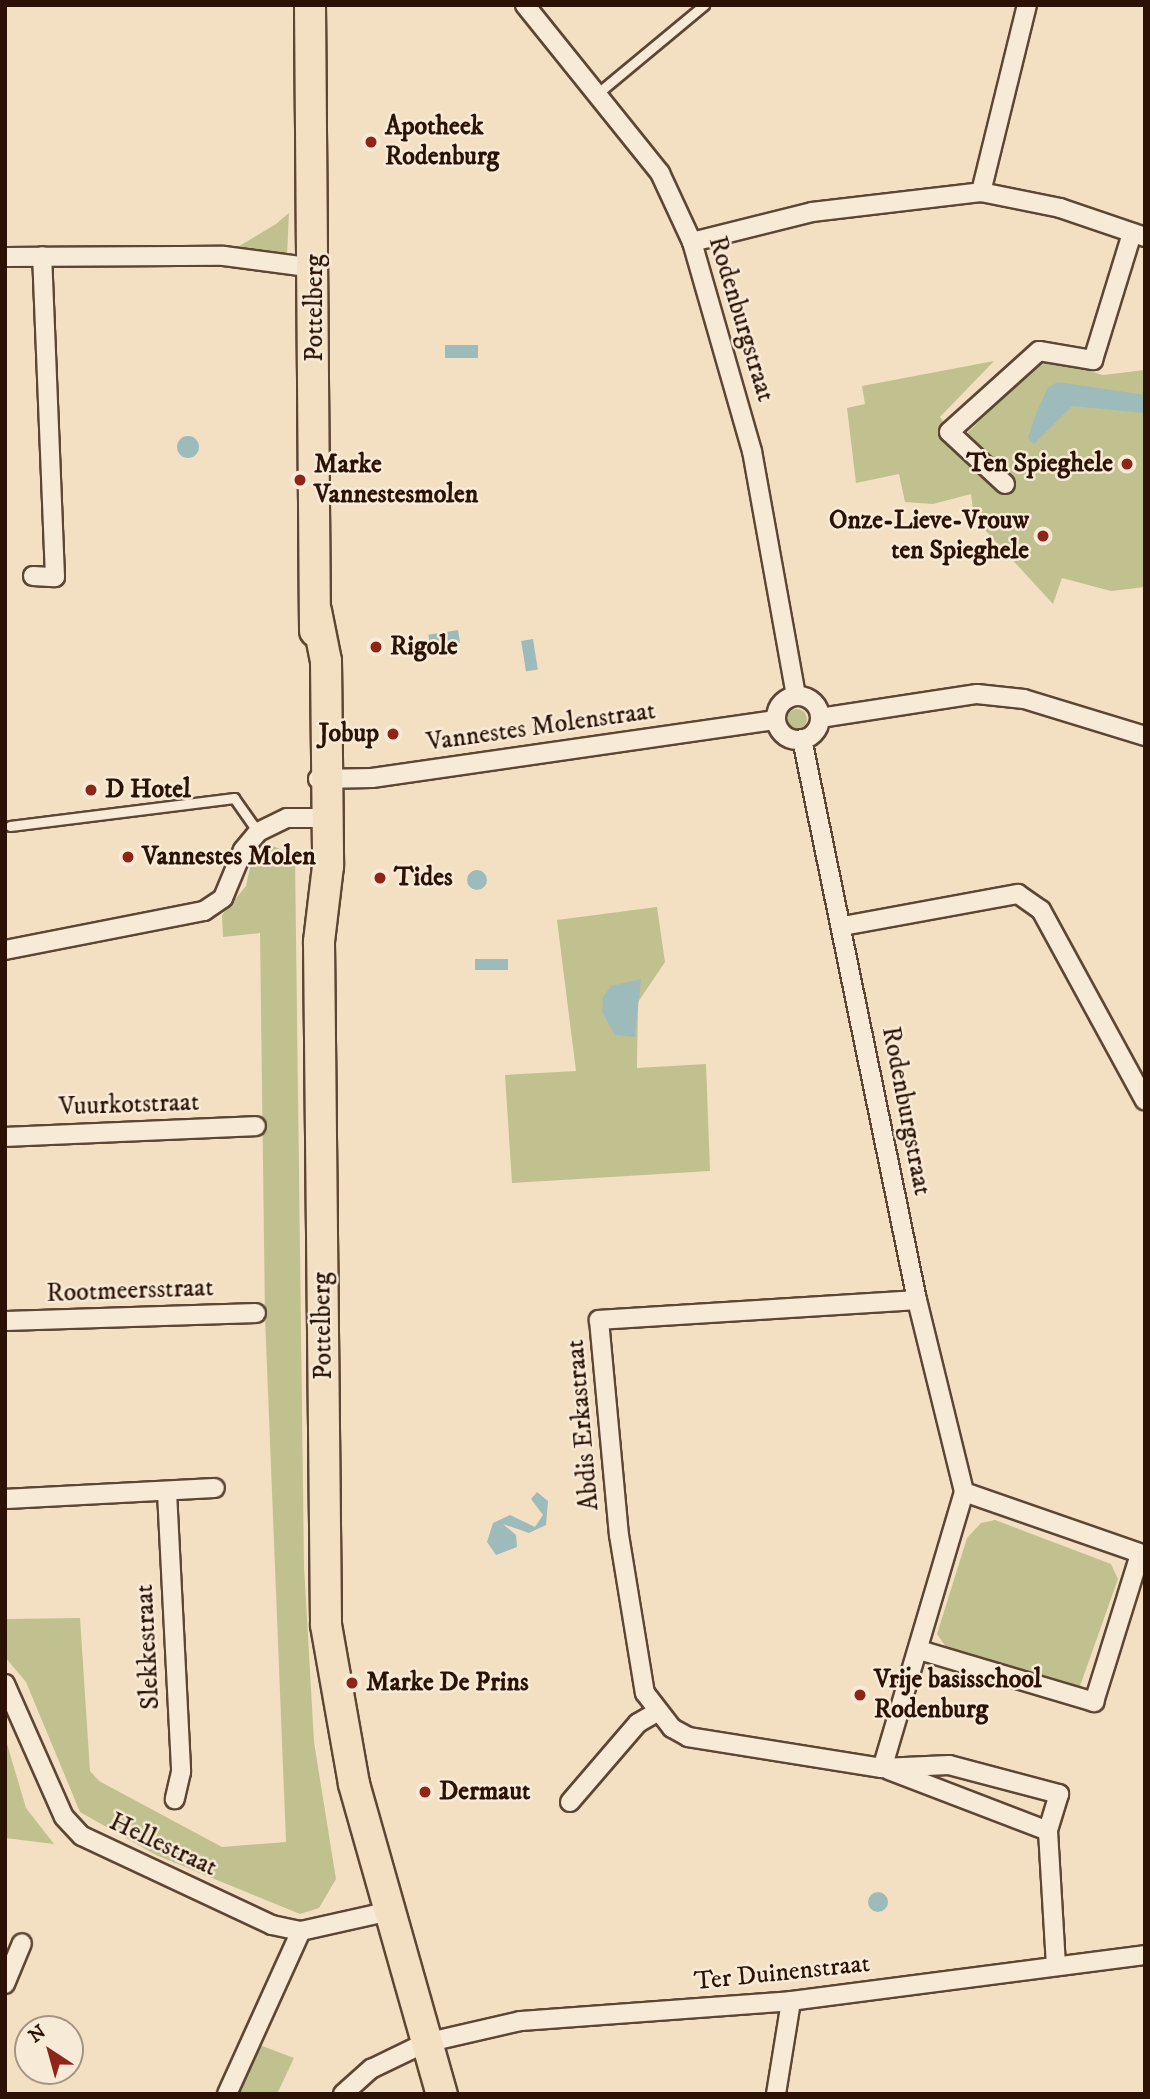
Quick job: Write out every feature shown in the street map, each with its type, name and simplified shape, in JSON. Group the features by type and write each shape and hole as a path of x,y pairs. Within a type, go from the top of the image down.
{"main road":[{"name":"Pottelberg","path":"310,5 326,1625 336,1708 380,1915 417,2047"},
{"path":"417,2047 423,2094"},
{"path":"417,2047 442,2094"}],"street":[{"name":"Rodenburgstraat","path":"525,5 660,173 692,242 752,451 796,695"},
{"path":"981,192 1027,5"},
{"path":"692,242 812,212 981,192 1060,208 1138,235 1093,360 1039,351 949,432 1005,484"},
{"path":"33,576 55,577 43,256"},
{"path":"5,257 224,256 314,268"},
{"path":"820,718 976,694 1024,699 1145,736"},
{"path":"796,695 813,701 820,718 816,730 802,739 781,732 776,720 783,701 796,695"},
{"name":"Vannestes Molenstraat","path":"319,779 372,778 776,720"},
{"name":"Rodenburgstraat","path":"802,739 843,926 917,1300 964,1492"},
{"path":"5,950 204,911 223,898 243,849 258,832 287,818 318,818"},
{"path":"843,926 1018,894 1041,910 1145,1101"},
{"name":"Vuurkotstraat","path":"5,1136 256,1126"},
{"name":"Abdis Erkastraat","path":"917,1300 599,1320 620,1535 645,1693 657,1712 688,1737 883,1768 1048,1830"},
{"name":"Rootmeersstraat","path":"5,1321 256,1312"},
{"path":"5,1499 215,1488"},
{"name":"Slekkestraat","path":"167,1492 181,1772 175,1799"},
{"path":"883,1768 964,1492 1142,1554 1094,1702 919,1650"},
{"name":"Hellestraat","path":"5,1684 23,1714 64,1817 82,1836 272,1925 301,1931 380,1915"},
{"path":"570,1801 638,1723 657,1712"},
{"name":"Abdis Erkastraat","path":"883,1768 949,1765 1059,1794 1048,1830 1056,1966"},
{"path":"227,2094 301,1931"},
{"path":"5,1984 22,1943"},
{"name":"Ter Duinenstraat","path":"343,2094 371,2069 417,2047 520,2021 791,2001 1145,1955"},
{"path":"776,2094 791,2001"}],"lane":[{"path":"598,93 704,5"},
{"path":"10,826 234,798 258,832"}],"green space":[{"path":"289,213 287,257 236,248 276,224"},
{"name":"Ten Spieghele","path":"1050,359 1103,375 1145,370 1145,587 1111,591 1062,578 1053,604 974,518 971,494 933,504 905,502 899,474 856,483 847,408 865,404 862,386 994,361 940,417 957,443 1041,361"},
{"path":"797,709 804,712 807,719 804,726 797,729 790,726 787,719 790,712"},
{"path":"271,845 295,856 304,1566 314,1742 336,1879 319,1908 300,1914 156,1855 80,1812 26,1682 5,1657 5,1619 80,1618 90,1771 99,1781 222,1847 286,1842 265,1317 260,933 223,937 222,915 246,886 253,854"},
{"path":"657,907 665,962 638,1002 637,1068 706,1064 710,1171 512,1183 505,1075 576,1071 557,920"},
{"path":"995,1520 1111,1564 1118,1579 1080,1686 946,1647 937,1634 967,1538 981,1523"},
{"path":"5,1737 26,1808 54,1844 5,1838"},
{"path":"257,2044 294,2058 277,2094 240,2094"}],"water":[{"path":"445,345 478,345 478,358 445,358"},
{"path":"1058,382 1145,395 1145,413 1072,406 1034,444 1028,438 1035,416 1048,387"},
{"path":"188,436 196,439 199,447 196,455 188,458 180,455 177,447 180,439"},
{"path":"458,630 460,643 430,648 428,635"},
{"path":"533,639 538,670 526,671 521,641"},
{"path":"473,870 481,870 487,880 481,890 473,890 467,884 467,876"},
{"path":"475,959 508,959 508,970 475,970"},
{"path":"641,979 635,1037 615,1035 602,1012 603,997 611,986"},
{"path":"537,1492 548,1501 546,1525 529,1533 503,1524 516,1535 517,1547 496,1555 487,1542 493,1523 510,1515 535,1527 543,1515 531,1499"},
{"path":"878,1892 885,1895 888,1902 885,1909 878,1912 871,1909 868,1902 871,1895"}],"place":[{"name":"Apotheek Rodenburg","path":"371,142"},
{"name":"Ten Spieghele","path":"1127,464"},
{"name":"Marke Vannestesmolen","path":"300,480"},
{"name":"Onze-Lieve-Vrouw ten Spieghele","path":"1043,536"},
{"name":"Rigole","path":"376,647"},
{"name":"Jobup","path":"393,734"},
{"name":"D Hotel","path":"91,790"},
{"name":"Vannestes Molen","path":"128,857"},
{"name":"Tides","path":"380,878"},
{"name":"Marke De Prins","path":"352,1683"},
{"name":"Vrije basisschool Rodenburg","path":"860,1695"},
{"name":"Dermaut","path":"425,1792"}]}
